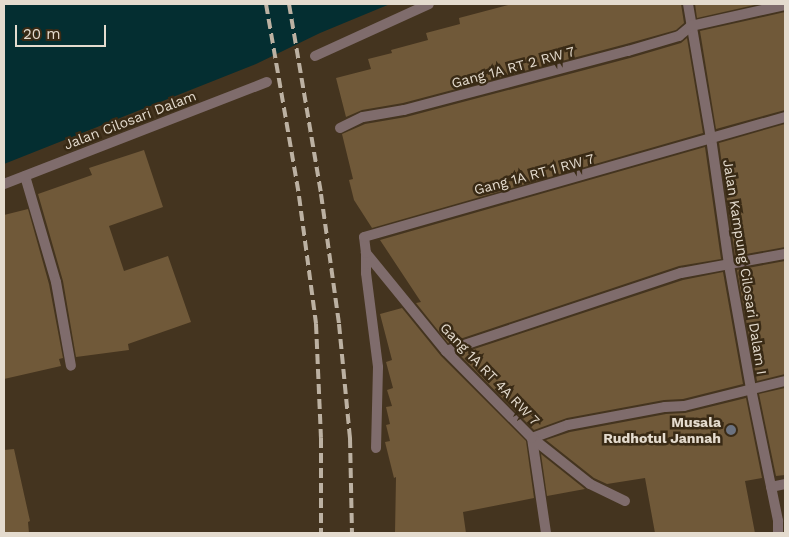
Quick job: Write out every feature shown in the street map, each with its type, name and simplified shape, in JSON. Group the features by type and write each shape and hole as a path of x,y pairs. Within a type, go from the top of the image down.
{"street":[{"path":"315,56 429,4"},
{"name":"Jalan Kampung Cilosari Dalam I","path":"688,4 711,138 729,265 751,389 778,522 778,533"},
{"name":"Gang 1A RT 2 RW 7","path":"340,128 363,116 404,110 518,78 628,51 679,36 691,26 785,5"},
{"name":"Jalan Cilosari Dalam","path":"4,184 267,82"},
{"name":"Gang 1A RT 1 RW 7","path":"366,253 364,237 785,117"},
{"path":"25,176 56,282 71,366"},
{"path":"366,253 366,273 378,366 376,448"},
{"name":"Gang 1A RT 4A RW 7","path":"366,253 446,351 532,438 590,484 625,501"},
{"path":"446,351 681,273 785,254"},
{"path":"546,533 532,438 568,425 665,407 684,406 785,380"},
{"path":"771,487 785,484"}],"water":[{"path":"4,4 390,4 320,33 256,64 4,164"}],"building":[{"path":"512,4 681,4 684,23 676,30 626,44 403,103 362,110 346,117 336,78 371,69 368,59 392,53 391,50 428,40 426,33 460,24 459,18"},
{"path":"695,4 759,4 697,18"},
{"path":"785,12 785,110 716,129 700,31"},
{"path":"687,38 703,133 372,228 354,200 349,180 353,179 342,134 365,124 406,117 630,58 681,43"},
{"path":"785,124 785,247 735,256 719,143"},
{"path":"705,147 721,259 679,266 448,343 416,303 421,302 380,240"},
{"path":"144,150 163,207 109,226 124,271 168,256 191,322 128,344 129,350 76,357 63,281 38,194 92,175 89,168"},
{"path":"28,209 49,284 63,358 59,359 61,366 4,379 4,215"},
{"path":"785,261 785,374 757,381 737,270"},
{"path":"723,272 743,384 683,399 664,400 567,418 534,430 459,354 683,280"},
{"path":"402,308 441,356 526,441 534,498 463,512 466,533 395,533 396,477 394,478 385,442 390,441 386,425 390,424 386,407 392,406 387,390 393,388 386,362 392,360 380,314"},
{"path":"785,388 785,475 776,476 759,394"},
{"path":"746,398 762,478 745,481 755,533 655,533 645,478 607,484 594,478 546,440 570,432 666,414 685,413"},
{"path":"14,449 30,521 28,522 29,533 4,533 4,450"},
{"path":"541,454 585,489 547,496"}],"railway":[{"path":"266,4 299,196 316,324 321,438 321,533"},
{"path":"289,4 321,194 339,324 350,438 352,533"}],"place":[{"name":"Musala Rudhotul Jannah","path":"731,430"}]}
